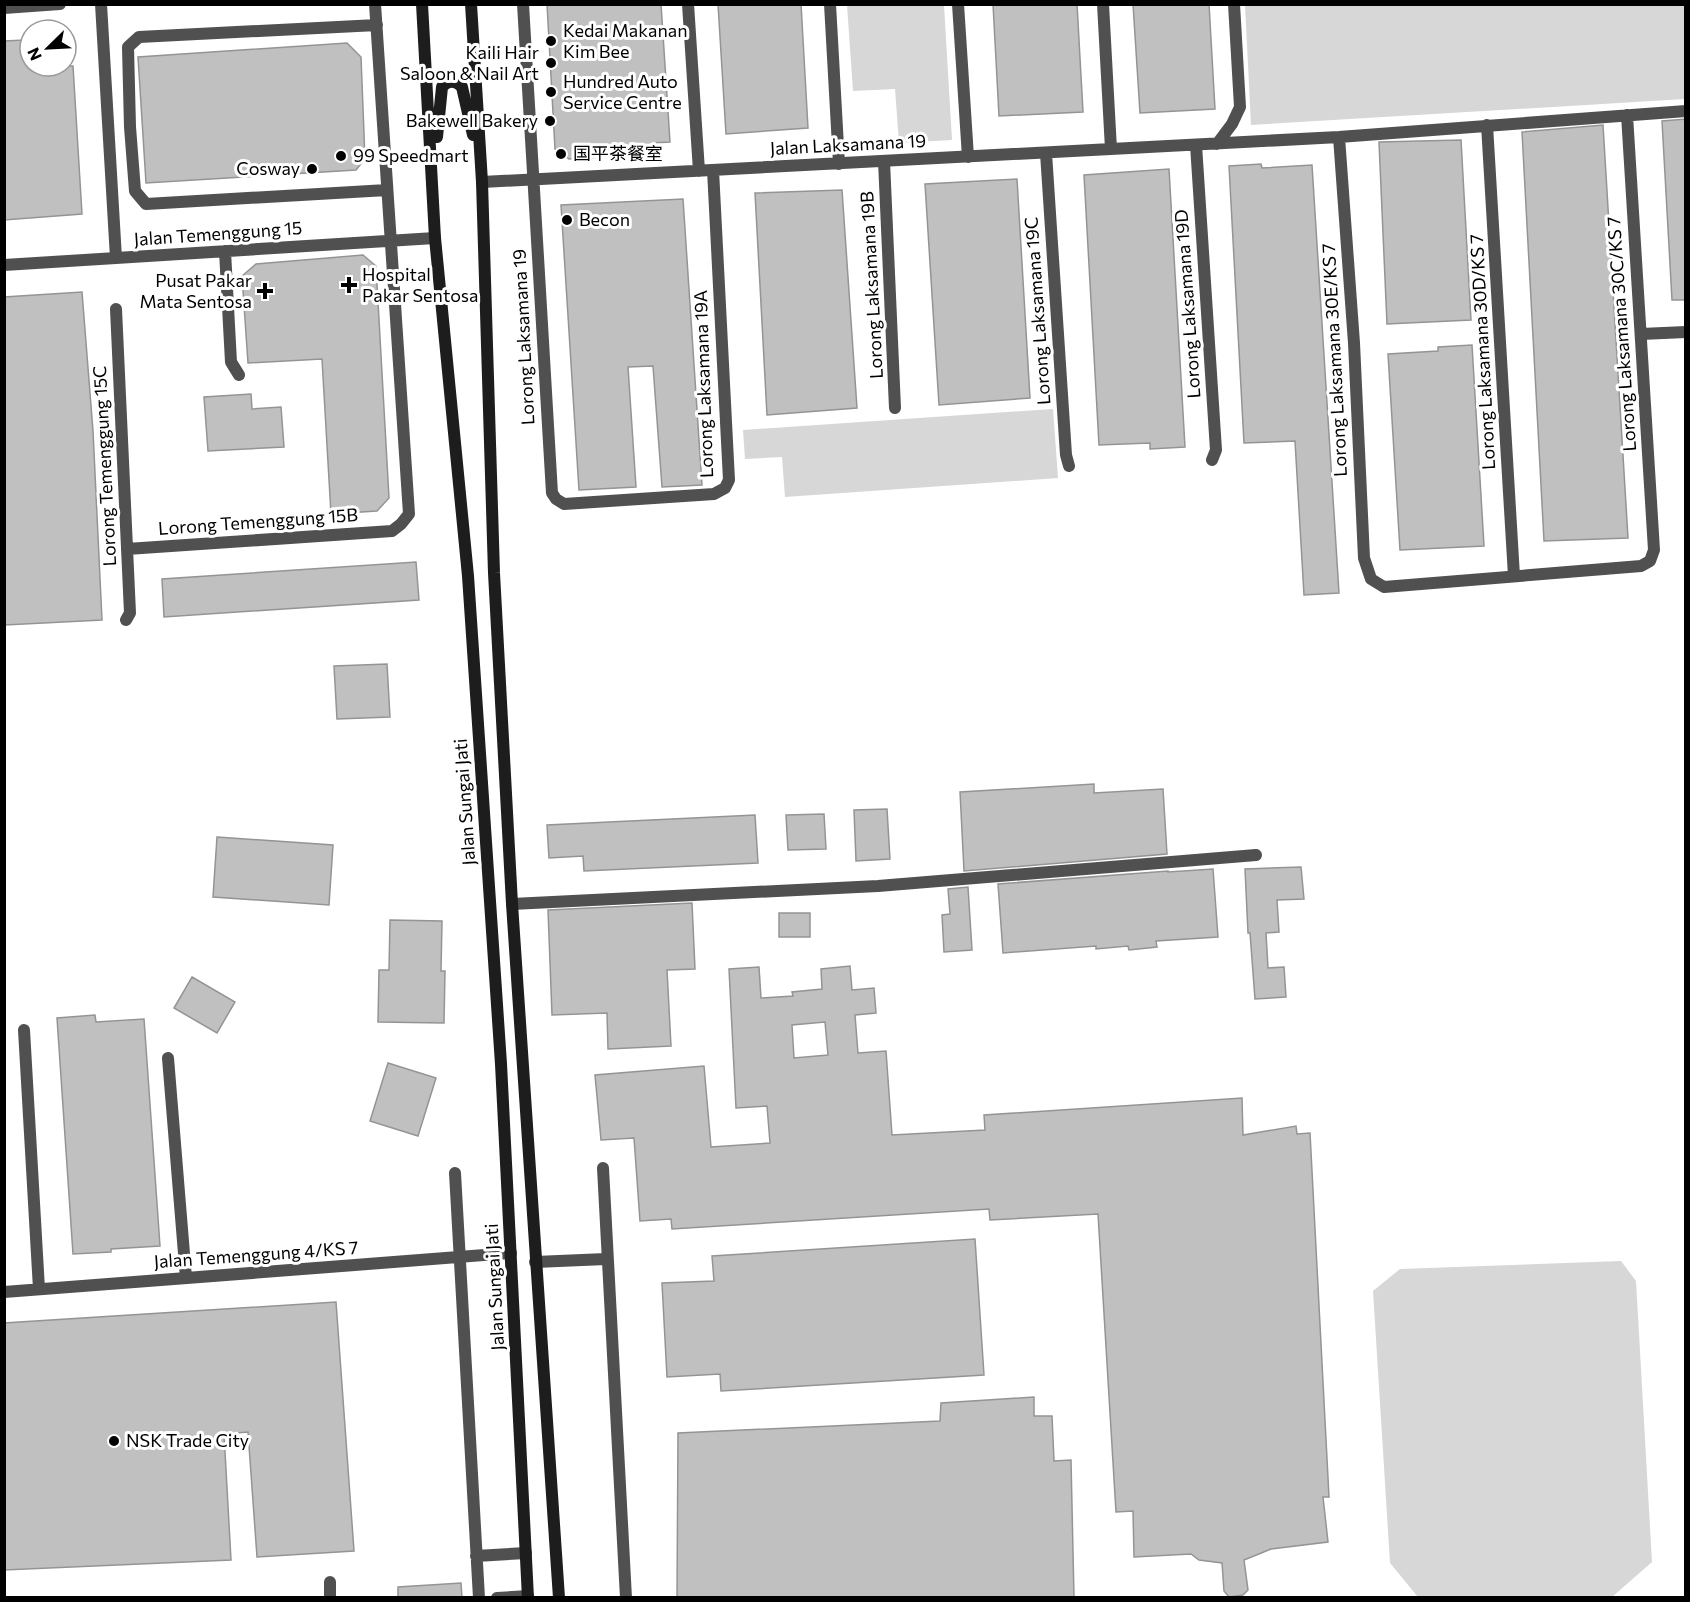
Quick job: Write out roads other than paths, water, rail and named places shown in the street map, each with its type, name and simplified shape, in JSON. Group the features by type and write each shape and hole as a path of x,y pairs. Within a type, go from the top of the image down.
{"main road":[{"name":"Jalan Sungai Jati","path":"422,4 435,238 468,576 501,1064 528,1597"},
{"path":"471,4 481,176 494,573 512,904 559,1596"},
{"path":"433,174 442,87 451,81 458,82 462,87 481,176"}],"street":[{"path":"4,8 60,4"},
{"path":"101,4 116,258"},
{"path":"375,4 390,241"},
{"name":"Lorong Laksamana 19","path":"523,4 552,493"},
{"path":"688,4 699,171"},
{"path":"830,4 839,164"},
{"path":"958,4 968,157"},
{"path":"1103,4 1111,149"},
{"path":"1217,144 1232,124 1240,107 1234,4"},
{"path":"376,25 156,34 139,37 128,47 130,127 135,191 146,204 387,190"},
{"name":"Jalan Laksamana 19","path":"481,176 533,179 1217,144 1686,111"},
{"name":"Lorong Laksamana 30C/KS 7","path":"1514,576 1641,566 1650,561 1654,550 1627,115"},
{"name":"Lorong Laksamana 30D/KS 7","path":"1487,125 1514,576"},
{"name":"Lorong Laksamana 30E/KS 7","path":"1339,137 1354,343 1364,558 1371,579 1384,587 1514,576"},
{"name":"Lorong Laksamana 19D","path":"1196,145 1216,450 1212,460"},
{"name":"Lorong Laksamana 19C","path":"1046,153 1066,455 1069,466"},
{"name":"Lorong Laksamana 19B","path":"884,161 895,408"},
{"name":"Lorong Laksamana 19A","path":"552,493 556,500 564,504 714,494 725,488 729,480 713,170"},
{"name":"Jalan Temenggung 15","path":"4,265 435,238"},
{"name":"Lorong Temenggung 15B","path":"128,549 392,531 402,524 409,514 390,241"},
{"path":"225,251 231,362 238,375"},
{"name":"Lorong Temenggung 15C","path":"116,309 128,549 130,613 126,620"},
{"path":"1641,334 1686,332"},
{"path":"512,904 878,886 1256,855"},
{"path":"24,1030 39,1289"},
{"path":"168,1058 186,1278"},
{"path":"603,1168 606,1259 626,1598"},
{"path":"455,1173 478,1598"},
{"name":"Jalan Temenggung 4/KS 7","path":"4,1292 511,1253"},
{"path":"535,1262 606,1259"},
{"path":"476,1556 526,1553"},
{"path":"330,1582 330,1598"},
{"path":"497,1598 528,1597"}],"place":[{"name":"Kedai Makanan Kim Bee","path":"551,41"},
{"name":"Kaili Hair Saloon & Nail Art","path":"551,63"},
{"name":"Hundred Auto Service Centre","path":"551,92"},
{"name":"Bakewell Bakery","path":"550,121"},
{"name":"国平茶餐室","path":"561,154"},
{"name":"99 Speedmart","path":"341,156"},
{"name":"Cosway","path":"312,169"},
{"name":"Becon","path":"567,220"},
{"name":"Hospital Pakar Sentosa","path":"349,285"},
{"name":"Pusat Pakar Mata Sentosa","path":"265,291"},
{"name":"NSK Trade City","path":"114,1441"}]}
